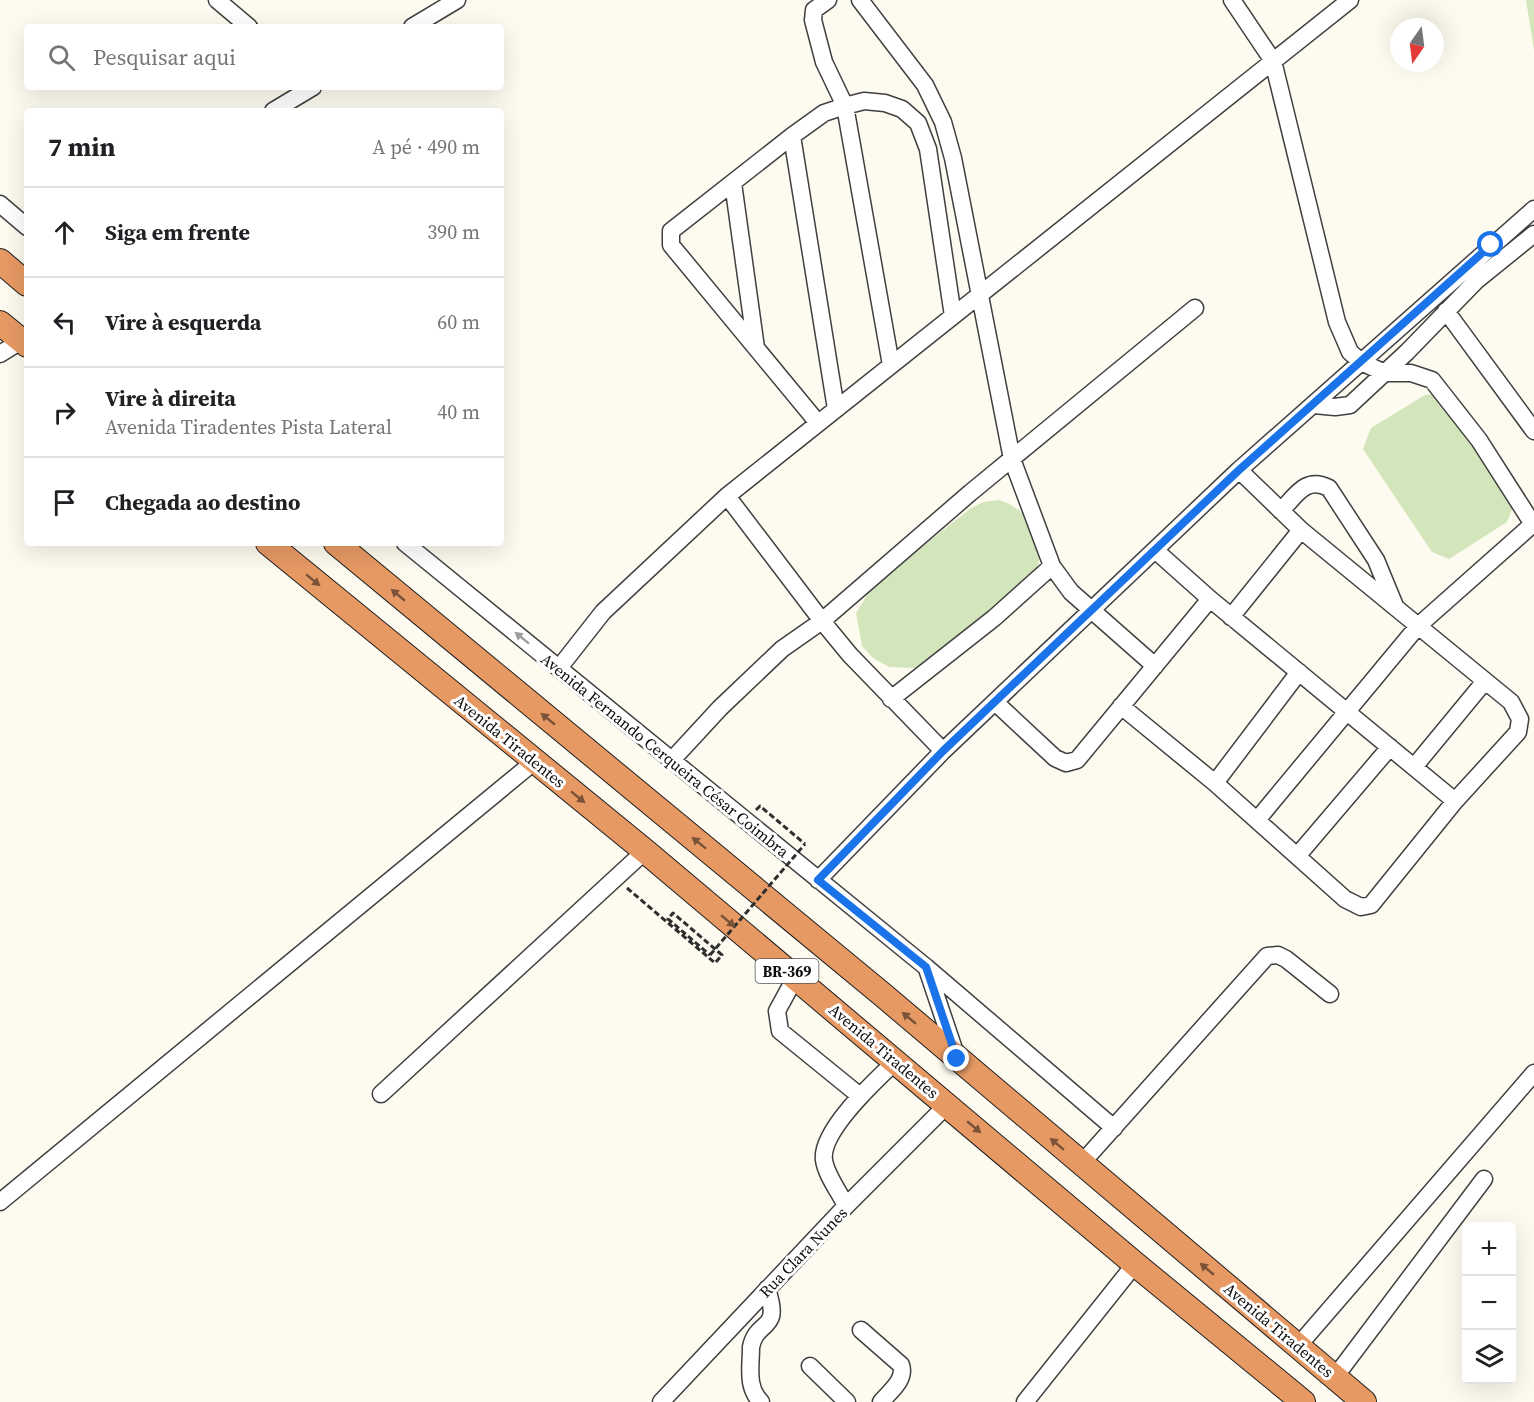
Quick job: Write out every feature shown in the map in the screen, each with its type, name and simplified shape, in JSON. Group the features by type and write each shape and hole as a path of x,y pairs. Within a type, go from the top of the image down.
{"highway":[{"path":"0,261 24,281"},
{"path":"0,323 24,343"},
{"name":"Avenida Tiradentes","path":"272,546 645,851 948,1104 1135,1264 1303,1402"},
{"name":"Avenida Tiradentes","path":"340,546 957,1059 1364,1402"}],"street":[{"path":"217,0 245,24"},
{"path":"417,24 457,0"},
{"path":"828,0 814,10 813,20 824,62 845,105 891,365"},
{"path":"861,0 925,85 943,122 953,158 1012,459 1052,566 1071,592 1155,666"},
{"path":"1232,0 1273,61 1337,322 1350,352 1361,362 1385,373 1411,373 1432,380 1479,440 1533,525 1418,626 1257,820"},
{"path":"559,668 603,612 727,496 1350,0"},
{"path":"278,108 308,90"},
{"path":"818,423 670,245 671,231 824,113 845,105 864,102 885,103 903,109 918,123 928,149 953,316"},
{"path":"792,136 836,409"},
{"path":"733,183 756,348"},
{"path":"0,204 24,224"},
{"path":"1314,405 1335,407 1350,405 1385,373 1446,310 1491,245 1534,209"},
{"path":"818,880 943,751 1239,470 1361,362 1472,274 1503,259 1534,234"},
{"path":"1491,245 1503,259"},
{"path":"672,760 720,708 782,649 822,621 1012,459 1196,308"},
{"path":"1446,310 1534,431"},
{"path":"0,354 24,343"},
{"path":"1121,706 1215,783 1298,855 1345,900 1361,907 1371,905 1455,801 1518,732 1520,719 1511,702 1301,530 1239,470"},
{"path":"1281,511 1307,484 1318,482 1329,488 1376,560 1396,608"},
{"path":"727,496 822,621 891,699 943,751"},
{"path":"1231,616 1301,530"},
{"name":"Avenida Fernando Cerqueira César Coimbra","path":"409,546 926,967 1114,1128"},
{"path":"1155,550 1210,599 1455,801"},
{"path":"891,699 994,618 1052,566"},
{"path":"996,703 1055,759 1066,763 1077,760 1210,599"},
{"path":"1215,783 1299,672"},
{"path":"1414,767 1485,681"},
{"path":"1298,855 1390,747"},
{"path":"0,1202 535,761"},
{"path":"381,1094 645,851"},
{"path":"1081,1164 1267,956 1278,955 1287,959 1330,994"},
{"path":"926,967 957,1059"},
{"path":"795,978 777,1011 780,1031 860,1096"},
{"path":"846,1206 824,1162 824,1149 860,1096 896,1061"},
{"path":"1298,1346 1534,1073"},
{"name":"Rua Clara Nunes","path":"661,1402 846,1206 948,1104"},
{"path":"1335,1377 1484,1179"},
{"path":"1024,1402 1135,1264"},
{"path":"761,1402 752,1393 750,1386 751,1347 752,1342 772,1319 774,1312 767,1290"},
{"path":"861,1330 901,1365 903,1372 901,1379 881,1402"},
{"path":"810,1366 847,1402"}],"path":[{"path":"616,879 716,963 722,955 673,913 668,919 710,955 805,844"}],"green space":[{"path":"1526,0 1534,0 1534,50"},
{"path":"1436,394 1445,400 1513,507 1507,522 1449,559 1432,552 1363,449 1371,428 1425,395"},
{"path":"999,500 1022,512 1036,531 1040,554 1032,579 929,662 916,668 889,667 873,658 862,646 856,613 872,587 971,508 984,502"}],"route":[{"path":"957,1059 926,967 818,880 865,828 943,751 1239,470 1491,245"}]}
